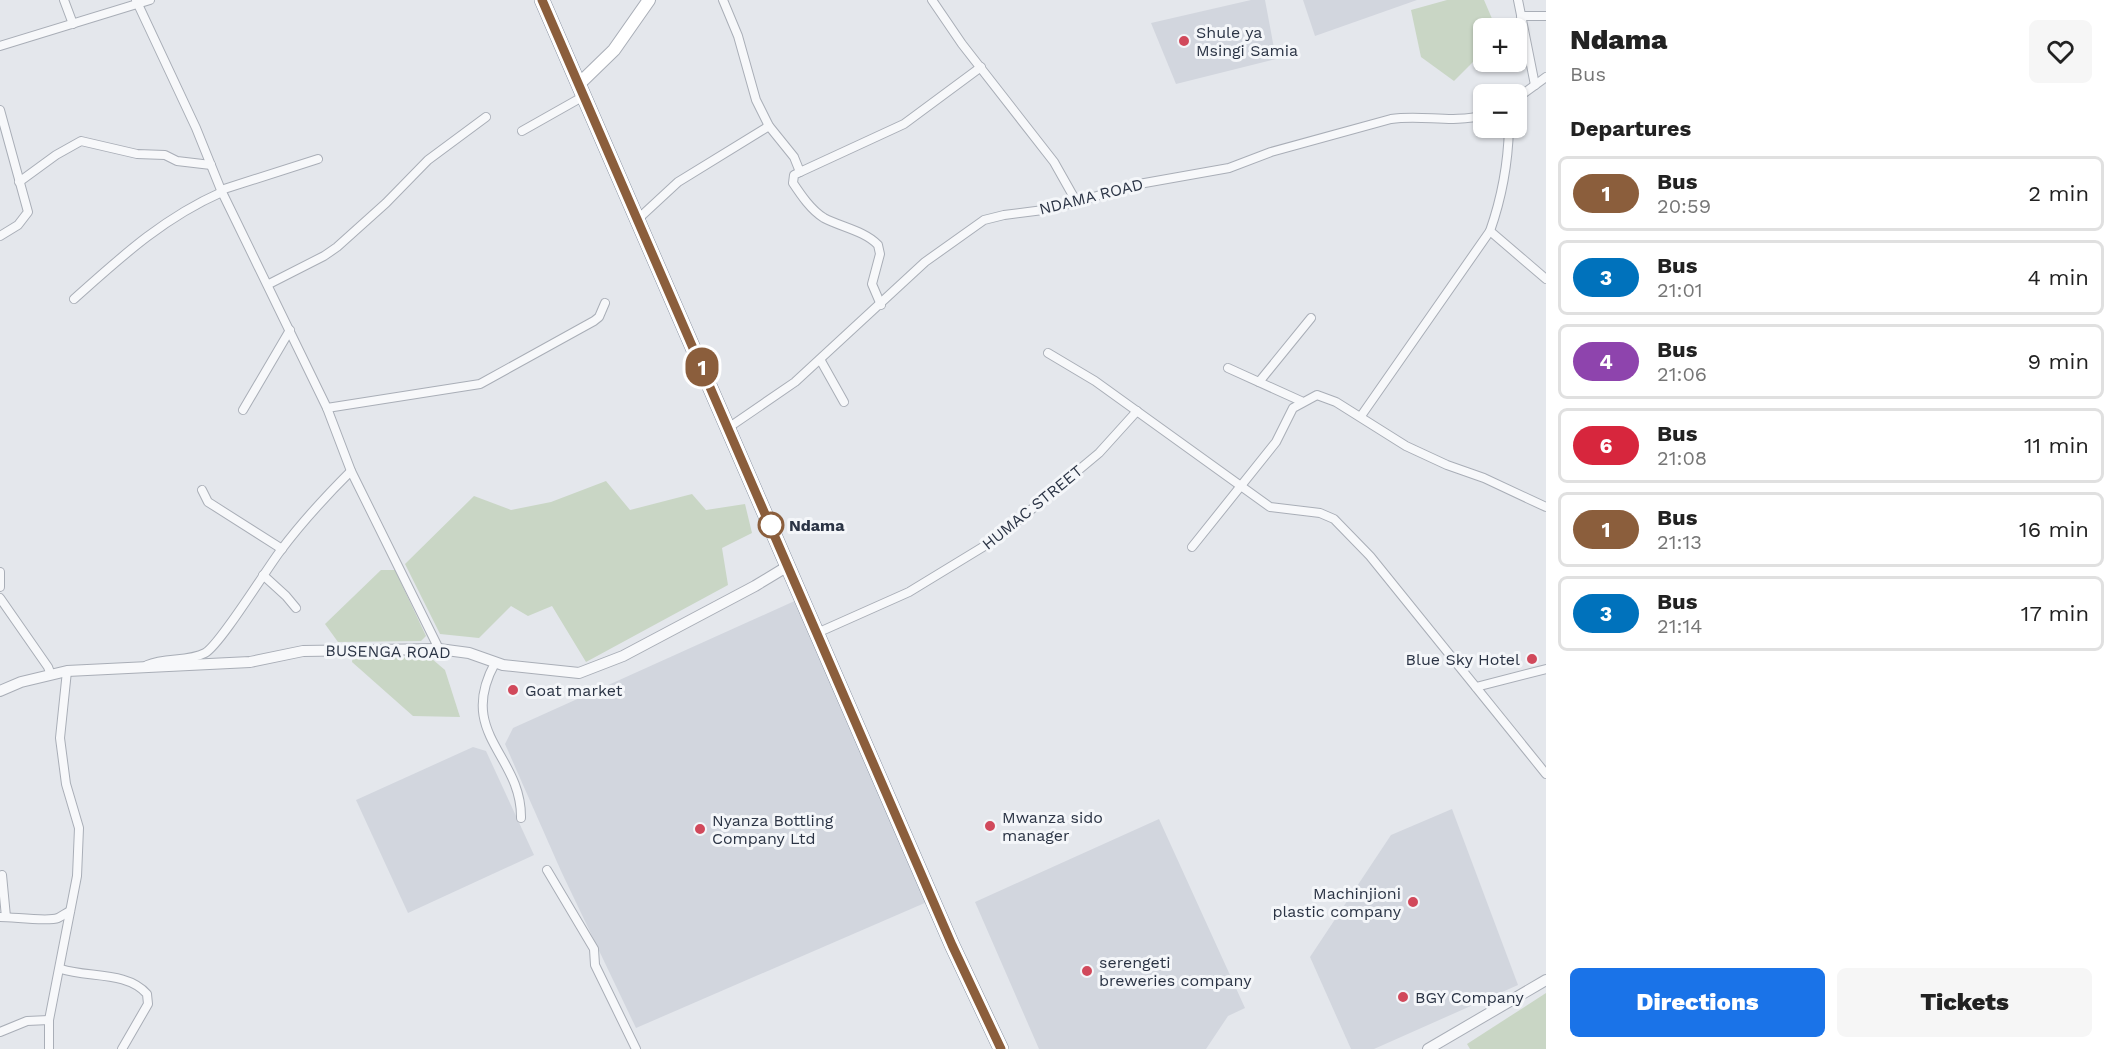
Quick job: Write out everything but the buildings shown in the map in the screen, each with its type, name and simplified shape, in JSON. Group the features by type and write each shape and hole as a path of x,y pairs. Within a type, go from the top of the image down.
{"highway":[{"path":"542,0 952,945 1001,1049"}],"main road":[{"path":"582,90 614,50 648,0"}],"street":[{"path":"64,0 73,24"},
{"path":"0,46 137,2 150,0"},
{"path":"723,0 740,43 756,100 769,126 794,157 800,172"},
{"path":"932,0 962,44 1054,162 1076,201"},
{"path":"1518,0 1535,85"},
{"path":"137,2 222,191 269,284 327,408 351,471 439,650"},
{"path":"1521,16 1546,16"},
{"path":"881,305 872,284 880,254 878,245 871,239 825,218 812,208 793,183 794,175 904,124 981,67"},
{"path":"1527,91 1546,78"},
{"path":"522,131 582,90"},
{"path":"0,110 19,182 27,201 26,218 0,236"},
{"path":"269,284 337,247 386,203 428,160 486,117"},
{"name":"NDAMA ROAD","path":"728,429 821,361 926,262 984,220 1011,213 1052,208 1139,184 1229,168 1271,152 1391,119 1473,118"},
{"path":"638,219 678,182 769,126"},
{"path":"1360,416 1490,231 1500,204 1506,174 1508,138"},
{"path":"19,182 56,154 81,141 137,154 165,155 177,161 211,165"},
{"path":"74,299 148,234 201,201 222,191 318,159"},
{"path":"1490,231 1546,279"},
{"path":"327,408 480,384 594,321 599,317 605,303"},
{"path":"1260,382 1311,318"},
{"path":"243,410 290,330"},
{"path":"1048,353 1095,381 1270,507 1320,513 1334,519 1370,556 1546,774"},
{"path":"821,361 844,402"},
{"path":"1228,368 1301,401"},
{"path":"1192,547 1276,442 1293,408 1301,401 1317,395 1324,396 1360,416 1406,446 1447,465 1485,478 1546,507"},
{"name":"HUMAC STREET","path":"818,633 909,592 996,539 1099,453 1137,411"},
{"path":"143,666 164,660 196,656 215,646 282,549 316,506 351,471"},
{"path":"202,490 208,502 282,549"},
{"name":"BUSENGA ROAD","path":"2,687 67,671 250,662 303,651 439,650 469,654 495,663 579,673 623,656 788,566"},
{"path":"0,572 0,587"},
{"path":"263,575 296,608"},
{"path":"0,598 48,667 51,675"},
{"path":"495,663 484,682 481,712 520,799 521,818"},
{"path":"1476,687 1546,669"},
{"path":"49,1049 49,1020 61,969 77,876 79,828 66,784 61,748 60,723 67,671"},
{"path":"547,870 591,943 595,965 636,1049"},
{"path":"2,875 3,917 48,920 60,918 70,911"},
{"path":"61,969 123,980 134,984 147,994 148,1004 122,1049"},
{"path":"1428,1049 1546,980"},
{"path":"0,1032 27,1021 49,1020"}],"shaded area":[{"path":"1251,0 1265,0 1276,59 1176,84 1151,23"},
{"path":"1303,0 1417,0 1315,36"},
{"path":"799,599 927,902 636,1028 561,871 505,744 513,728"},
{"path":"473,747 486,751 534,855 408,913 356,800"},
{"path":"1452,809 1518,985 1374,1049 1351,1049 1310,957 1391,835"},
{"path":"1159,819 1245,1008 1228,1016 1206,1049 1039,1049 975,902"}],"green space":[{"path":"1447,0 1484,0 1492,18 1473,18 1473,62 1454,81 1421,57 1411,10"},
{"path":"606,481 630,510 692,494 706,510 745,504 752,533 722,548 728,585 586,662 552,606 528,616 511,606 479,638 440,634 405,564 474,496 511,510 551,502"},
{"path":"381,570 395,570 426,636 421,641 338,642 325,624"},
{"path":"353,655 432,659 445,670 460,717 413,716 352,662"},
{"path":"1546,993 1546,1049 1470,1049 1467,1044"}],"bus line":[{"name":"1","path":"542,0 952,945 1001,1049"}],"place":[{"name":"Shule ya Msingi Samia","path":"1184,41"},
{"name":"Ndama","path":"771,525"},
{"name":"Blue Sky Hotel","path":"1532,659"},
{"name":"Goat market","path":"513,690"},
{"name":"Mwanza sido manager","path":"990,826"},
{"name":"Nyanza Bottling Company Ltd","path":"700,829"},
{"name":"Machinjioni plastic company","path":"1413,902"},
{"name":"serengeti breweries company","path":"1087,971"},
{"name":"BGY Company","path":"1403,997"}]}
